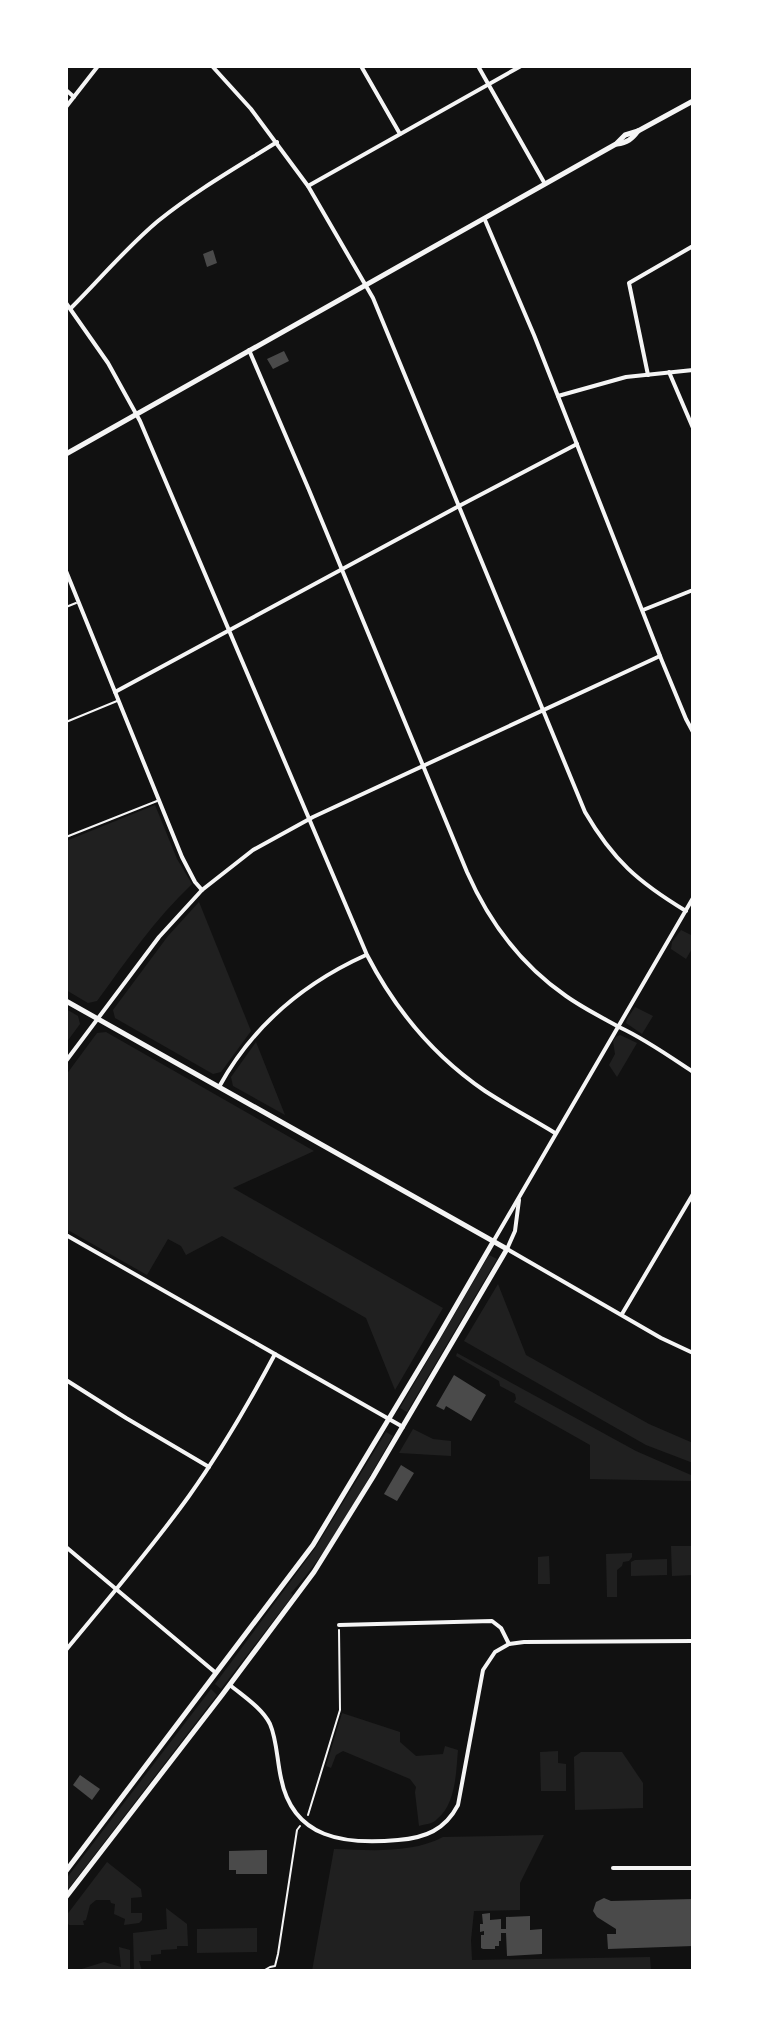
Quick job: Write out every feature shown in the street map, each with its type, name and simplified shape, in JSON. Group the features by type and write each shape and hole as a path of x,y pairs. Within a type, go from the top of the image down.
{"street":[{"path":"66,107 98,66"},
{"path":"212,66 277,142 308,186 366,284 585,812 617,859 639,880 686,911"},
{"path":"361,66 400,134"},
{"path":"478,66 545,184"},
{"path":"308,186 521,66"},
{"path":"66,90 74,97"},
{"path":"66,454 485,220 616,144 625,135 693,101"},
{"path":"71,309 161,219 277,142"},
{"path":"485,220 693,732"},
{"path":"648,375 629,283 693,246"},
{"path":"66,303 108,363 136,414 367,955 388,992 404,1015 442,1056 484,1090 555,1133"},
{"path":"249,350 474,888 489,916 517,953 545,980 579,1005 693,1072"},
{"path":"558,396 626,377 693,370"},
{"path":"669,372 693,428"},
{"path":"115,692 577,444"},
{"path":"66,571 182,857 202,890"},
{"path":"643,610 693,590"},
{"path":"66,1061 159,937 202,890 253,850 309,819 660,656"},
{"path":"66,1871 313,1545 693,898"},
{"path":"219,1087 243,1049 287,1003 312,983 367,955"},
{"path":"66,1001 661,1338 693,1353"},
{"path":"66,1897 314,1572 507,1249 515,1231 520,1194"},
{"path":"622,1314 693,1194"},
{"path":"66,1235 403,1427"},
{"path":"66,1650 153,1545 209,1467 275,1354"},
{"path":"66,1380 209,1467"},
{"path":"66,1547 216,1673"},
{"path":"339,1625 492,1621 501,1628 509,1644"},
{"path":"230,1685 270,1724 285,1794 293,1811 303,1822 311,1829 331,1836 382,1842 430,1834 452,1817 461,1796 483,1670 495,1652 509,1644 532,1641 693,1641"},
{"path":"613,1868 693,1868"}],"lane":[{"path":"66,607 79,602"},
{"path":"66,722 118,701"},
{"path":"66,837 159,800"}],"path":[{"path":"263,1971 275,1966 297,1830 310,1809 340,1710 339,1625"}],"shaded area":[{"path":"155,805 177,859 192,884 130,955 97,1001 88,1003 66,990 66,841"},
{"path":"199,902 251,1031 221,1072 213,1074 115,1018 113,1010 168,936"},
{"path":"681,930 693,936 693,947 686,959 671,949"},
{"path":"635,1007 653,1016 642,1034 626,1023"},
{"path":"66,1009 78,1016 80,1024 66,1043"},
{"path":"106,1032 314,1151 233,1188 443,1308 395,1390 366,1318 222,1236 186,1255 181,1246 168,1239 147,1275 66,1229 66,1075 97,1033"},
{"path":"620,1035 637,1043 617,1077 609,1065 615,1054 613,1041"},
{"path":"256,1042 285,1115 233,1086 231,1077"},
{"path":"489,1255 497,1259 407,1412 400,1408"},
{"path":"498,1284 526,1355 649,1424 693,1443 693,1463 646,1445 464,1341"},
{"path":"457,1353 636,1451 691,1475 691,1481 590,1479 590,1445 514,1402 515,1394 456,1356"},
{"path":"413,1429 433,1439 451,1441 451,1456 399,1453"},
{"path":"386,1432 393,1436 334,1537 221,1689 215,1684 316,1547"},
{"path":"671,1546 693,1546 693,1575 672,1576"},
{"path":"632,1553 629,1561 623,1562 617,1570 617,1597 607,1597 606,1554"},
{"path":"549,1556 550,1584 538,1584 538,1557"},
{"path":"667,1559 667,1575 631,1576 631,1562 635,1560"},
{"path":"211,1689 217,1695 66,1892 66,1879"},
{"path":"342,1713 400,1732 400,1742 416,1756 443,1754 445,1746 458,1750 451,1796 443,1813 435,1821 419,1826 416,1787 410,1779 343,1751 336,1755 331,1768 326,1766"},
{"path":"558,1751 558,1763 566,1764 566,1791 541,1791 540,1752"},
{"path":"581,1752 622,1752 643,1783 643,1808 575,1810 574,1757"},
{"path":"544,1835 520,1883 520,1910 474,1911 472,1960 650,1957 651,1971 312,1971 334,1849 403,1849 443,1837"},
{"path":"107,1862 141,1889 142,1897 131,1898 131,1913 142,1913 142,1920 124,1925 125,1919 114,1914 115,1904 110,1900 96,1900 90,1905 84,1925 69,1925 66,1916"},
{"path":"166,1908 187,1924 188,1946 161,1950 161,1954 151,1955 151,1961 139,1961 142,1971 134,1971 133,1933 167,1929"},
{"path":"257,1928 257,1952 197,1953 197,1929"},
{"path":"119,1947 130,1950 130,1971 75,1971 104,1962 121,1967"}],"building":[{"path":"213,250 217,263 207,267 203,254"},
{"path":"284,351 289,361 273,369 267,359"},
{"path":"454,1375 486,1395 471,1421 446,1406 444,1410 436,1406"},
{"path":"401,1465 414,1473 397,1501 384,1494"},
{"path":"80,1775 100,1789 92,1800 73,1785"},
{"path":"267,1850 267,1874 236,1874 236,1870 229,1870 229,1851"},
{"path":"604,1898 611,1901 693,1899 693,1946 608,1949 607,1934 616,1934 616,1929 593,1911 596,1902"},
{"path":"490,1913 490,1920 501,1919 501,1929 506,1929 506,1917 530,1916 530,1930 542,1929 542,1954 507,1956 506,1933 501,1933 501,1941 495,1949 481,1948 481,1935 484,1935 484,1931 480,1932 482,1914"}]}
